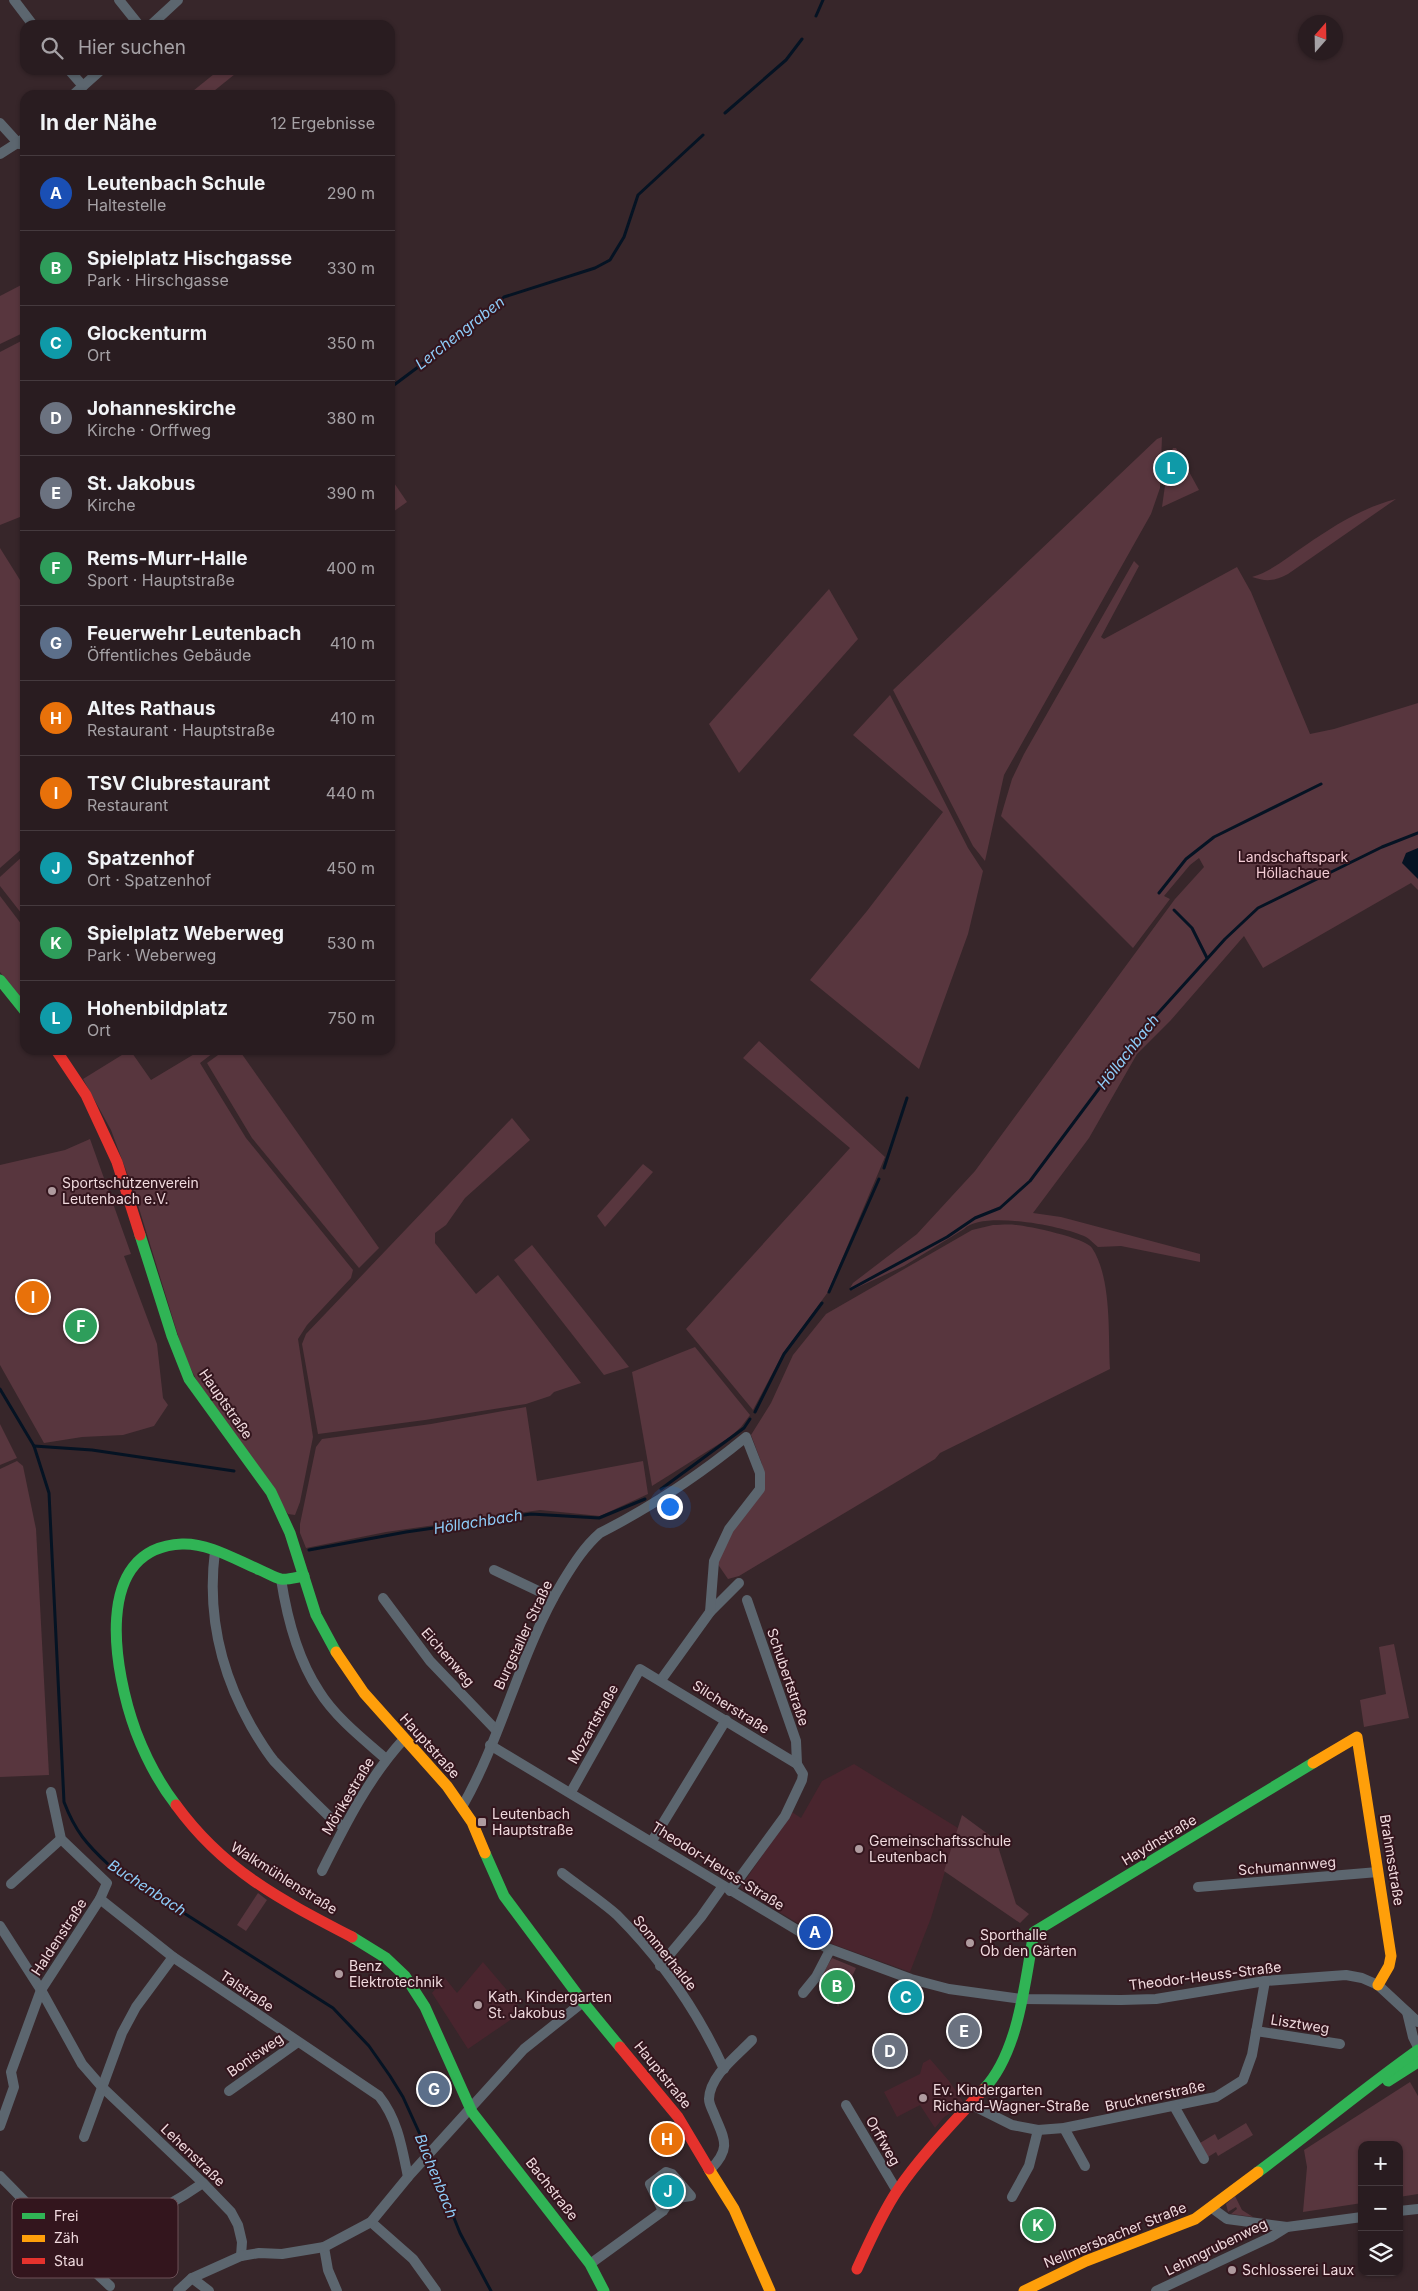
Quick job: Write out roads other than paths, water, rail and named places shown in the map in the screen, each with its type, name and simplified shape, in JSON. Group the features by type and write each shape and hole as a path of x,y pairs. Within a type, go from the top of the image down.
{"street":[{"path":"14,0 29,20"},
{"path":"119,0 136,20"},
{"path":"156,20 178,0"},
{"path":"73,75 83,86"},
{"path":"79,90 95,75"},
{"path":"0,123 20,139"},
{"path":"0,154 20,142"},
{"path":"0,980 20,1005"},
{"name":"Hauptstraße","path":"59,1055 86,1095 117,1162 172,1336 189,1379 271,1492 290,1532 316,1615 335,1651 357,1684 447,1786 479,1835 504,1896 584,2002 678,2117 734,2209 770,2291"},
{"name":"Burgstaller Straße","path":"462,1807 476,1782 524,1660 553,1598 575,1562 591,1541 600,1532 672,1493 746,1437 760,1473 760,1490 729,1528 714,1561 710,1612"},
{"name":"Walkmühlenstraße","path":"281,1580 215,1550 189,1543 165,1547 141,1558 131,1566 126,1576 118,1612 120,1666 132,1719 149,1758 173,1801 197,1833 224,1860 302,1910 380,1954 394,1965 416,1992 450,2060 470,2108"},
{"path":"215,1550 212,1578 213,1606 218,1639 232,1691 273,1760 333,1820 344,1826"},
{"path":"494,1570 553,1598"},
{"path":"304,1576 281,1580 286,1611 307,1672 320,1693 386,1759"},
{"path":"661,1680 710,1612 739,1583"},
{"name":"Eichenweg","path":"383,1598 430,1660 496,1730"},
{"name":"Schubertstraße","path":"747,1600 796,1741 797,1764"},
{"name":"Silcherstraße","path":"640,1669 797,1764 803,1774 785,1816 726,1889"},
{"name":"Mozartstraße","path":"571,1792 640,1669"},
{"path":"652,1841 726,1720"},
{"name":"Brahmsstraße","path":"1357,1737 1391,1956 1389,1966 1378,1985"},
{"name":"Haydnstraße","path":"857,2269 896,2191 949,2127 990,2086 1003,2065 1022,1999 1034,1932 1357,1737"},
{"name":"Mörikestraße","path":"322,1871 344,1826 386,1759 404,1739"},
{"name":"Theodor-Heuss-Straße","path":"490,1745 571,1792 726,1889 830,1950 936,1987 1022,1999 1156,1999 1265,1981 1346,1976 1362,1978 1378,1985 1418,2022"},
{"path":"51,1792 61,1839 107,1883 100,1899"},
{"path":"11,1884 61,1839"},
{"name":"Schumannweg","path":"1198,1887 1378,1872"},
{"name":"Sommerhalde","path":"562,1873 616,1915 660,1966 682,1994 709,2036 724,2069"},
{"path":"660,1966 726,1889"},
{"name":"Talstraße","path":"100,1899 173,1957 379,2096 389,2108 396,2127 408,2177"},
{"name":"Haldenstraße","path":"41,1990 100,1899"},
{"name":"Lehenstraße","path":"0,1926 41,1990 82,2064 102,2087 203,2183 230,2212 238,2225 242,2242 241,2256"},
{"path":"803,1993 816,1977 830,1950"},
{"path":"84,2137 122,2033 136,2007 173,1957"},
{"name":"Brucknerstraße","path":"972,2105 1012,2125 1038,2130 1064,2128 1216,2097 1243,2080 1252,2055 1265,1981"},
{"path":"0,2126 14,2086 11,2072 41,1990"},
{"path":"178,2291 192,2278 241,2256 259,2253 282,2254 324,2247 371,2222 408,2177 524,2049 584,2002"},
{"path":"1407,2011 1418,2049"},
{"name":"Lisztweg","path":"1256,2031 1340,2044"},
{"path":"711,2169 723,2157 725,2149 723,2137 709,2100 711,2089 724,2069 752,2040"},
{"name":"Bonisweg","path":"229,2091 298,2042"},
{"name":"Nellmersbacher Straße","path":"1024,2291 1086,2261 1176,2228 1212,2208 1336,2112 1363,2088 1418,2049"},
{"name":"Nellmersbacher Straße","path":"1336,2112 1418,2062"},
{"name":"Orffweg","path":"846,2105 896,2191"},
{"path":"1174,2106 1204,2160"},
{"name":"Bachstraße","path":"470,2108 590,2264 604,2291"},
{"path":"1064,2128 1085,2166"},
{"path":"1012,2197 1029,2166 1038,2130"},
{"path":"0,2176 23,2198"},
{"path":"178,2198 203,2183"},
{"path":"1212,2208 1227,2219 1287,2227 1358,2218"},
{"path":"1403,2211 1418,2209"},
{"path":"590,2264 663,2211"},
{"path":"371,2222 413,2259 436,2291"},
{"name":"Lehmgrubenweg","path":"1156,2291 1263,2241 1287,2227"},
{"path":"324,2247 328,2270 337,2291"},
{"path":"101,2278 110,2286"},
{"path":"192,2278 209,2291"}],"water":[{"path":"1418,848 1418,879 1402,863 1406,853"}],"waterway":[{"name":"Lerchengraben","path":"816,16 823,0"},
{"name":"Lerchengraben","path":"725,113 786,60 802,39"},
{"name":"Lerchengraben","path":"395,384 469,329 504,297 595,268 610,260 624,237 638,195 703,135"},
{"path":"1159,893 1186,859 1214,837 1321,784"},
{"name":"Höllachbach","path":"851,1289 947,1237 975,1218 1000,1208 1030,1181 1142,1031 1225,939 1258,908 1382,847 1418,833"},
{"path":"1174,910 1192,928 1207,958"},
{"path":"884,1168 907,1098"},
{"path":"829,1292 879,1179"},
{"name":"Höllachbach","path":"755,1412 784,1354 822,1303"},
{"name":"Buchenbach","path":"0,1389 34,1446 49,1493 64,1802 77,1829 88,1844 110,1866 333,2008 369,2046 390,2076 403,2097 428,2152"},
{"name":"Höllachbach","path":"661,1489 744,1428 750,1419"},
{"name":"Höllachbach","path":"34,1446 92,1450 234,1471"},
{"name":"Höllachbach","path":"309,1550 406,1532 531,1514 599,1518 645,1499"},
{"name":"Buchenbach","path":"430,2158 460,2233 491,2291"}],"place":[{"name":"Hohenbildplatz","path":"1171,468"},
{"name":"Sportschützenverein Leutenbach e.V.","path":"52,1191"},
{"name":"TSV Clubrestaurant","path":"33,1297"},
{"name":"Rems-Murr-Halle","path":"81,1326"},
{"name":"Leutenbach Hauptstraße","path":"482,1822"},
{"name":"Gemeinschaftsschule Leutenbach","path":"859,1849"},
{"name":"Leutenbach Schule","path":"815,1932"},
{"name":"Sporthalle Ob den Gärten","path":"970,1943"},
{"name":"Benz Elektrotechnik","path":"339,1974"},
{"name":"Spielplatz Hischgasse","path":"837,1986"},
{"name":"Glockenturm","path":"906,1997"},
{"name":"Kath. Kindergarten St. Jakobus","path":"478,2005"},
{"name":"St. Jakobus","path":"964,2031"},
{"name":"Johanneskirche","path":"890,2051"},
{"name":"Feuerwehr Leutenbach","path":"434,2089"},
{"name":"Ev. Kindergarten Richard-Wagner-Straße","path":"923,2098"},
{"name":"Altes Rathaus","path":"667,2139"},
{"name":"Spatzenhof","path":"668,2191"},
{"name":"Spielplatz Weberweg","path":"1038,2225"},
{"name":"Schlosserei Laux","path":"1232,2270"}],"park label":[{"name":"Landschaftspark Höllachaue","path":"1293,866"}]}
